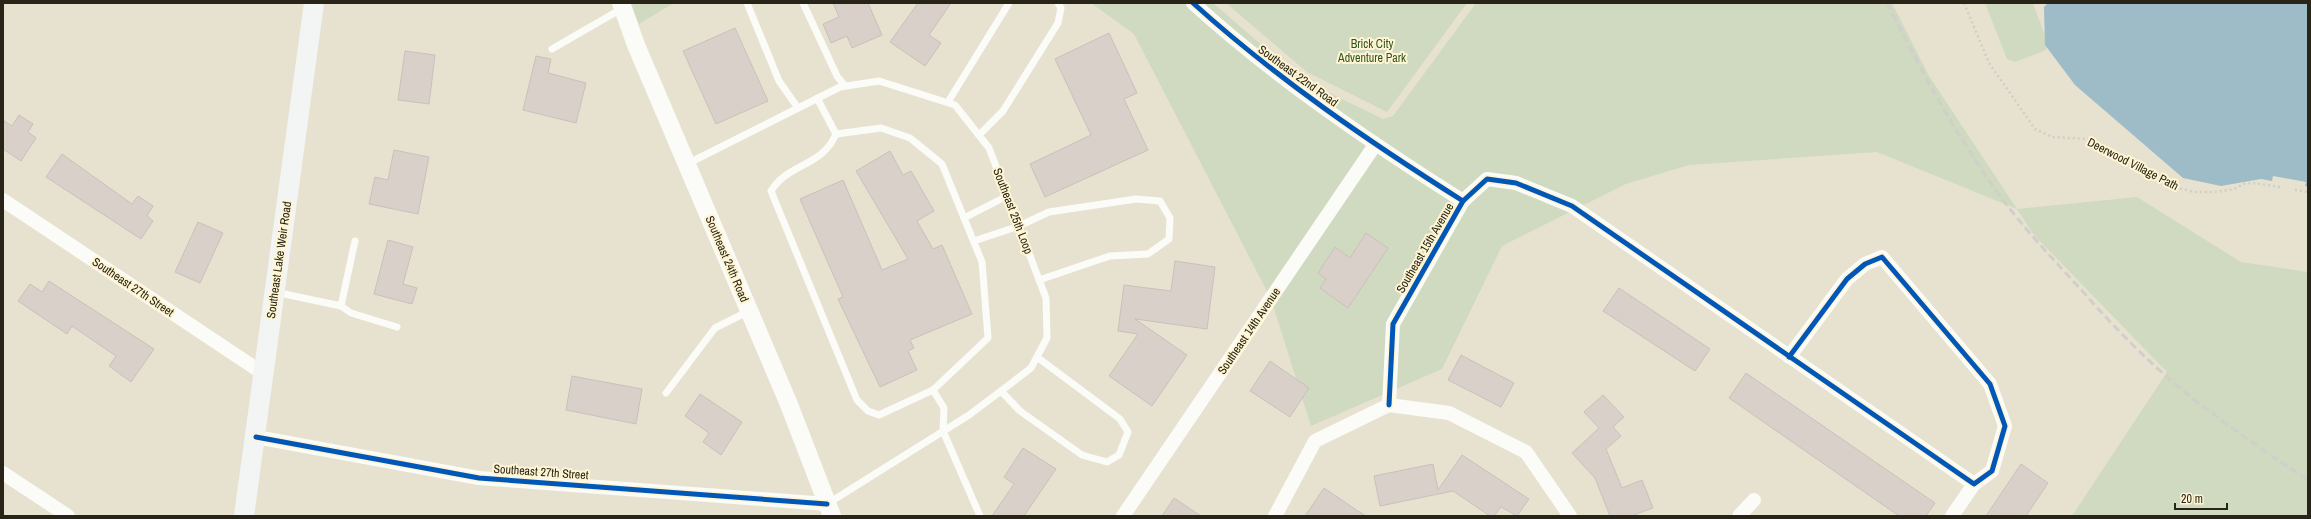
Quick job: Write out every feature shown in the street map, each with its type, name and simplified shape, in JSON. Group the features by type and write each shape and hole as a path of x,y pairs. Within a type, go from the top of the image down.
{"main road":[{"name":"Southeast Lake Weir Road","path":"244,516 256,437 314,3"}],"street":[{"name":"Southeast 22nd Road","path":"1193,3 1240,46 1375,145"},
{"name":"Southeast 24th Road","path":"622,5 636,45 788,402 830,510"},
{"name":"Southeast 15th Avenue","path":"1375,145 1463,201 1393,324 1389,405"},
{"name":"Southeast 14th Avenue","path":"1123,516 1375,145"},
{"path":"1463,201 1487,178 1516,183 1572,206 1974,484"},
{"name":"Southeast 27th Street","path":"3,200 264,374"},
{"path":"1789,357 1847,279 1865,264 1882,257 1990,384 2005,426 1992,471 1974,484 1952,516"},
{"path":"1275,516 1315,441 1389,405 1449,413 1526,452 1570,516"},
{"name":"Southeast 27th Street","path":"256,437 479,478 830,510"},
{"path":"3,473 68,516"},
{"path":"1739,516 1754,500"}],"lane":[{"path":"747,3 779,81 798,108"},
{"path":"804,3 837,76 845,86"},
{"path":"948,102 1009,3"},
{"path":"979,135 1003,111 1058,23 1061,8 1058,3"},
{"path":"552,49 622,5"},
{"name":"Southeast 25th Loop","path":"687,164 817,98 845,86 879,81 955,105 989,148 1046,298 1047,338 1031,368 830,510"},
{"path":"817,98 836,134"},
{"path":"881,128 910,138 942,164 982,262 988,338 932,390 879,415 868,411 857,400 771,191 778,179 818,157 832,143 836,134 881,128"},
{"path":"964,218 1008,196"},
{"path":"974,241 1019,226 1049,212 1136,199 1160,201 1170,218 1169,239 1148,254 1110,256 1040,280"},
{"path":"340,306 355,241"},
{"path":"275,292 340,306 351,313 397,327"},
{"path":"666,393 715,328 750,311"},
{"path":"1001,390 1020,411 1082,455 1108,462 1119,455 1128,432 1120,419 1037,357"},
{"path":"932,390 944,408 943,431 980,516"}],"path":[{"path":"2294,190 2308,192"}],"green space":[{"path":"631,3 674,3 639,24"},
{"path":"1091,3 1213,3 1301,79 1383,119 1393,116 1476,3 1892,3 1929,76 2017,209 1877,152 1689,165 1626,184 1502,246 1442,369 1311,426 1271,299 1134,34"},
{"name":"Brick City Adventure Park","path":"1226,3 1467,3 1387,112 1307,72"},
{"path":"1985,3 2033,3 2047,41 2046,50 2015,62 2007,59"},
{"path":"2137,197 2241,262 2308,272 2308,516 2072,516 2167,372 2034,235 2017,209"}],"water":[{"path":"2048,3 2308,3 2308,187 2305,186 2306,182 2273,176 2272,181 2261,179 2221,186 2183,178 2075,85 2045,45 2044,7"}],"building":[{"path":"833,3 868,3 882,35 852,48 847,36 831,43 823,24 839,17"},
{"path":"918,3 951,3 929,35 941,43 925,66 890,42"},
{"path":"735,28 768,101 716,124 683,51"},
{"path":"1109,33 1137,93 1124,99 1148,150 1045,197 1030,164 1091,135 1055,59"},
{"path":"405,51 435,55 429,104 398,100"},
{"path":"536,56 551,59 548,73 586,83 576,123 523,110"},
{"path":"19,115 33,124 28,132 36,138 21,161 3,149 3,120 12,126"},
{"path":"394,150 429,157 418,214 369,204 375,177 388,180"},
{"path":"890,151 903,175 911,171 934,211 917,221 933,249 942,245 972,314 910,340 914,348 908,351 917,370 880,387 838,299 843,297 800,199 843,180 882,270 908,259 856,171"},
{"path":"62,154 132,204 138,196 153,206 147,216 153,221 141,239 46,177"},
{"path":"198,222 223,233 200,283 175,272"},
{"path":"1366,233 1388,248 1348,308 1320,288 1326,279 1318,273 1335,247 1350,258"},
{"path":"388,240 413,247 403,284 417,288 412,304 374,294"},
{"path":"1175,261 1215,267 1207,329 1135,319 1187,355 1152,406 1109,376 1138,334 1118,331 1124,285 1171,291"},
{"path":"49,281 154,349 131,382 109,366 116,356 72,326 67,334 18,301 30,284 42,292"},
{"path":"1619,288 1710,349 1695,371 1603,311"},
{"path":"1461,355 1514,383 1501,407 1448,380"},
{"path":"1270,361 1309,388 1290,417 1250,391"},
{"path":"1746,373 1935,503 1926,516 1899,516 1729,398"},
{"path":"572,376 642,389 636,424 566,410"},
{"path":"700,394 742,422 721,455 703,442 709,433 685,416"},
{"path":"1603,395 1624,417 1613,427 1621,436 1606,449 1622,488 1642,480 1653,508 1631,516 1610,516 1595,478 1572,453 1599,428 1584,412"},
{"path":"1023,448 1056,469 1024,516 992,516 1014,484 1004,477"},
{"path":"1462,455 1529,499 1517,516 1501,507 1494,516 1490,516 1453,491 1380,506 1374,476 1433,464 1438,490"},
{"path":"2021,464 2048,483 2026,516 1986,516"},
{"path":"1324,488 1358,511 1366,516 1305,516"},
{"path":"1174,498 1201,516 1162,516"}],"railway":[{"path":"1887,3 1912,52 1968,149 2000,196 2041,246 2119,331 2166,376 2226,424 2308,480"}],"cycle path":[{"path":"1193,3 1257,57 1324,108 1392,155 1463,201 1393,324 1389,405"},
{"path":"1463,201 1487,179 1516,183 1572,206 1974,484 1992,471 2005,426 1990,384 1882,257 1865,264 1847,279 1789,357"},
{"path":"256,437 479,478 827,504"}]}
